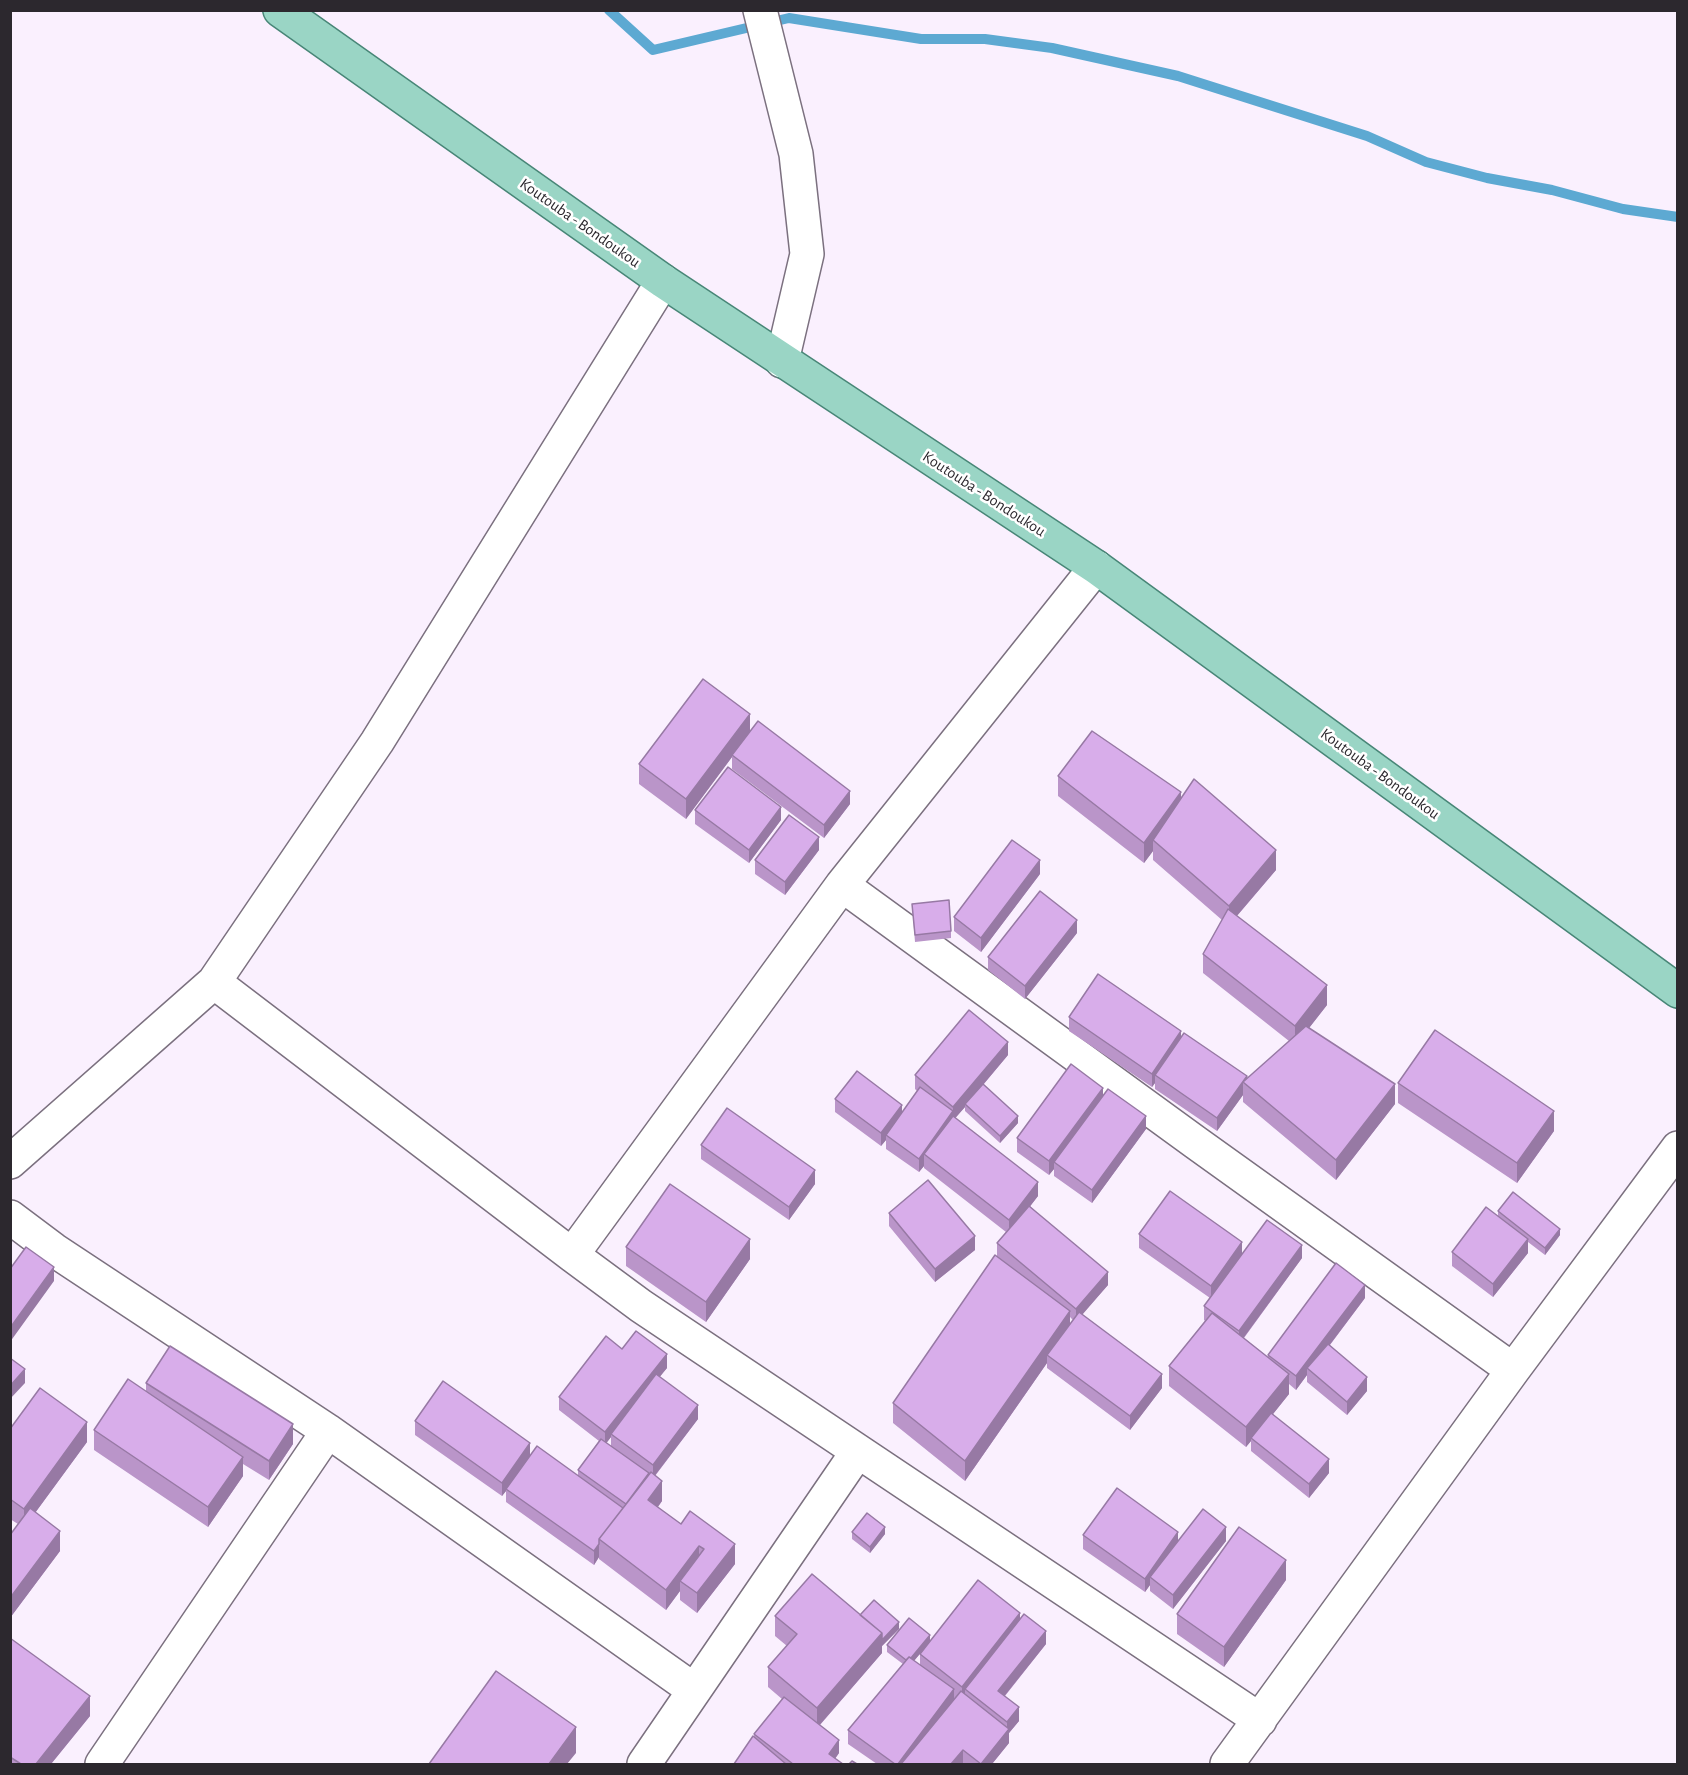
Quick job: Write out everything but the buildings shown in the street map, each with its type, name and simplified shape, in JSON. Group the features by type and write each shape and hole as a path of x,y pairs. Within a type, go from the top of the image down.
{"main road":[{"name":"Koutouba - Bondoukou","path":"280,10 663,281 1096,567 1677,991"}],"street":[{"path":"760,10 796,154 807,254 782,361"},
{"path":"10,1162 214,982 377,742 663,281"},
{"path":"572,1256 842,885 1096,567"},
{"path":"842,885 1513,1370"},
{"path":"214,982 572,1256 641,1306 1260,1720"},
{"path":"1227,1764 1677,1148"},
{"path":"10,1217 54,1250 328,1431 694,1690"},
{"path":"102,1764 328,1431"},
{"path":"644,1764 858,1451"}],"waterway":[{"path":"609,10 653,50 789,18 921,39 985,39 1052,48 1178,76 1367,136 1426,162 1487,178 1552,190 1623,209 1678,217"}]}
